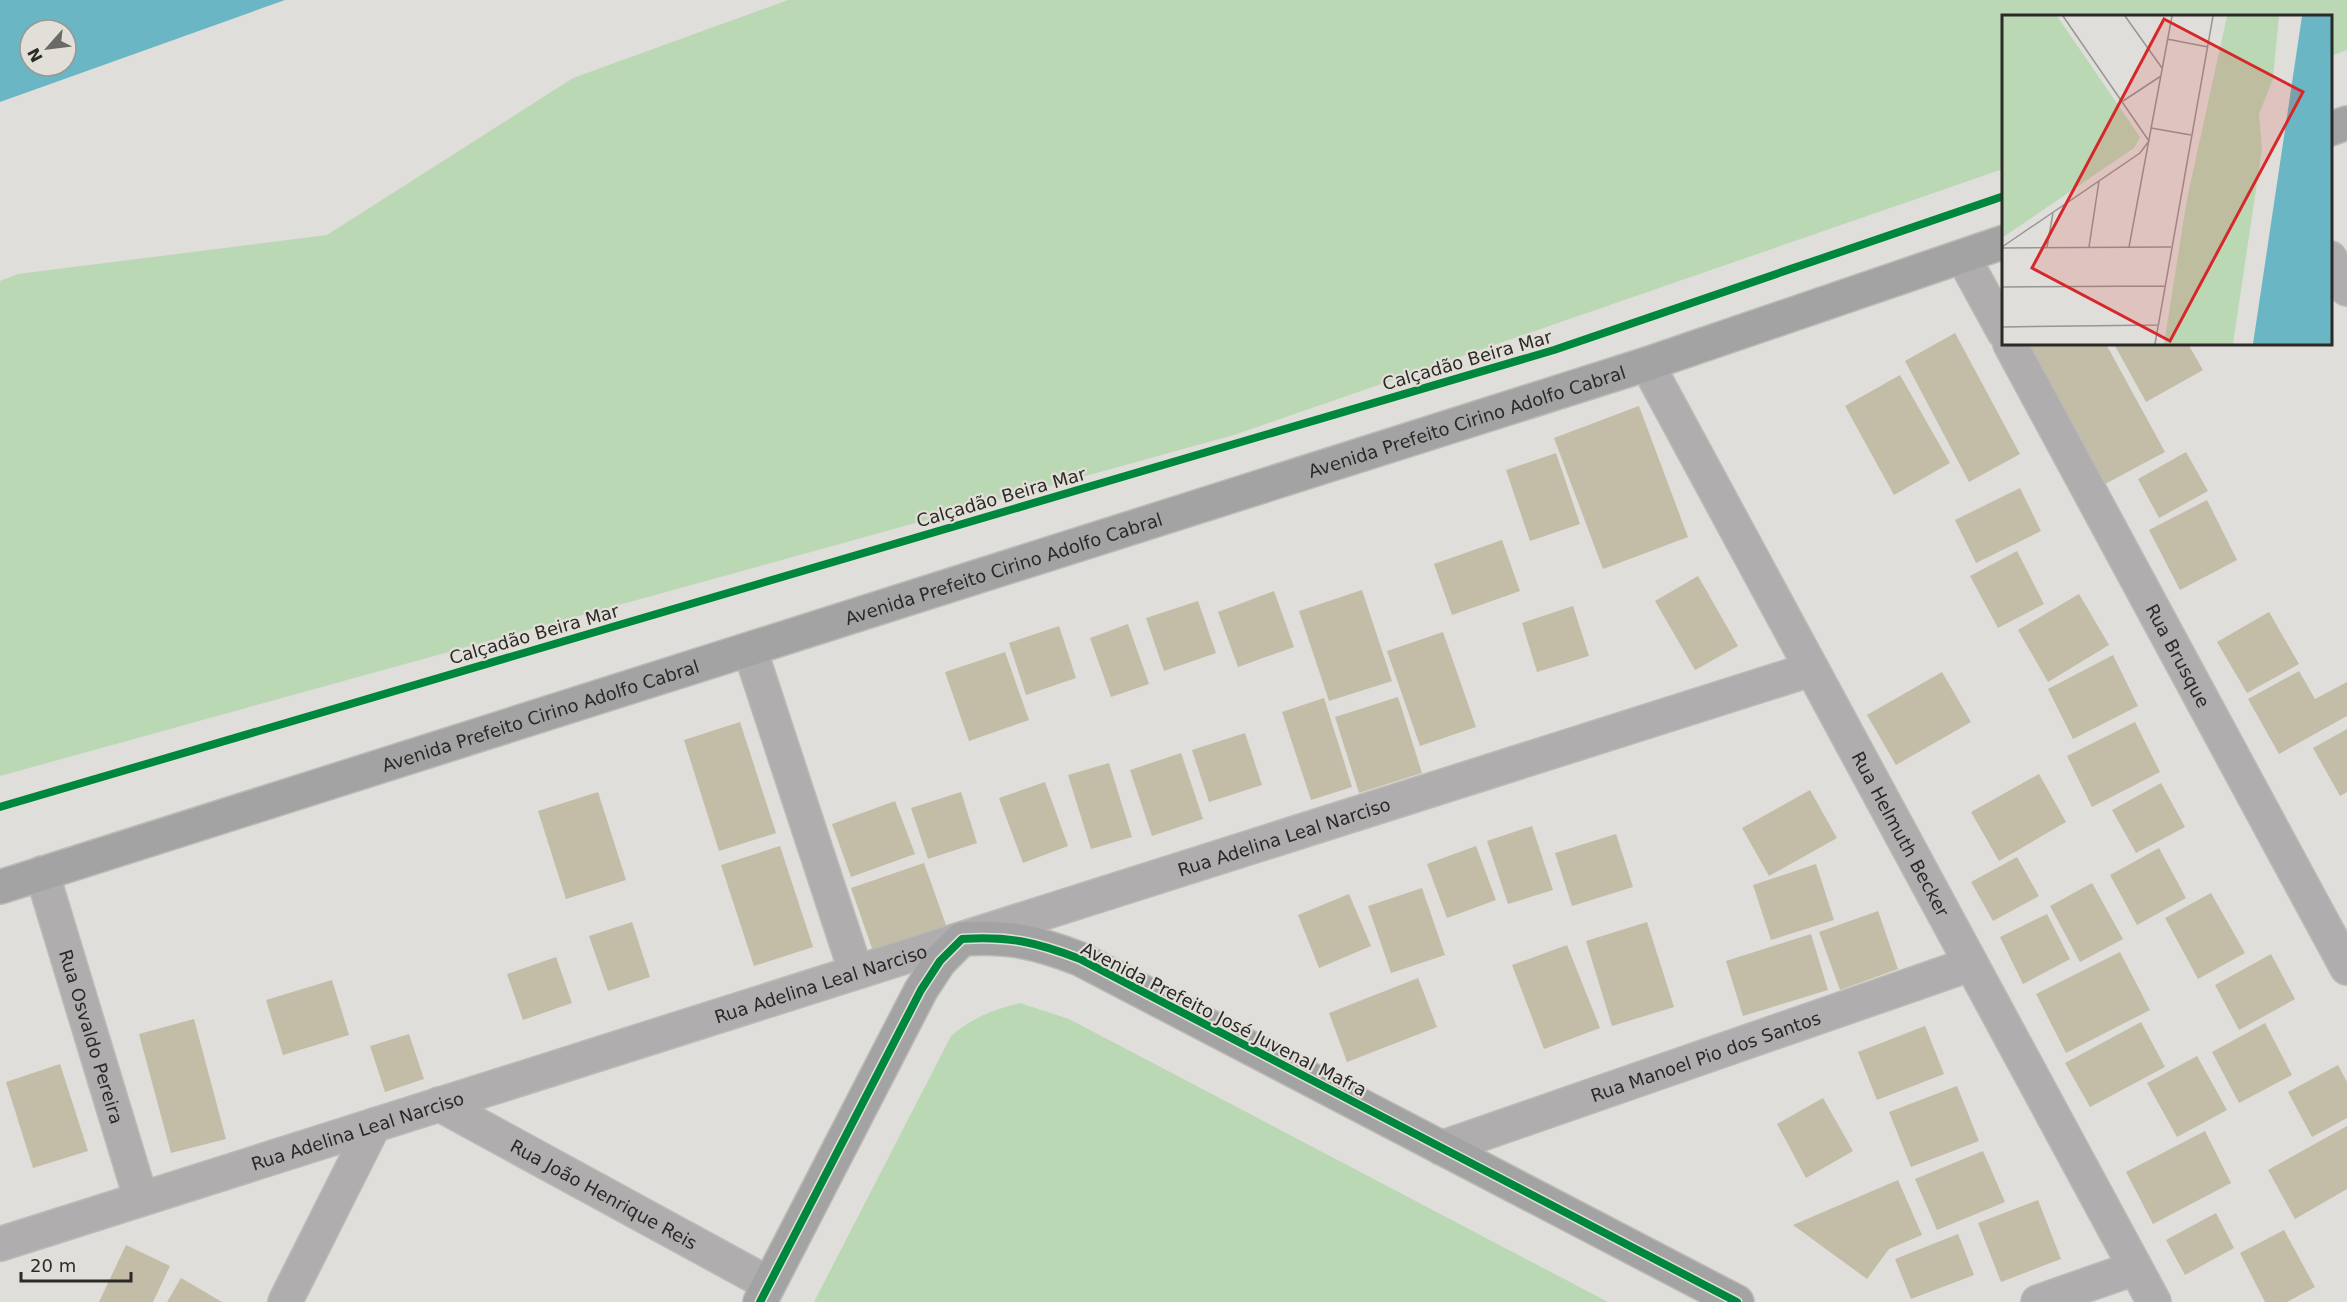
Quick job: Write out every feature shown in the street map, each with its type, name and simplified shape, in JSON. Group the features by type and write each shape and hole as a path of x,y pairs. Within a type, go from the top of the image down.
{"main road":[{"path":"2332,129 2347,123"},
{"name":"Avenida Prefeito Cirino Adolfo Cabral","path":"0,886 1647,364 2002,243"},
{"name":"Avenida Prefeito José Juvenal Mafra","path":"962,939 999,936 1026,941 1080,960 1737,1302"},
{"path":"765,1293 921,990 940,961 962,939"}],"street":[{"path":"1963,257 2002,328"},
{"path":"2332,260 2347,289"},
{"name":"Rua Brusque","path":"2011,345 2347,968"},
{"name":"Rua Helmuth Becker","path":"1647,364 2154,1302"},
{"path":"750,650 856,972"},
{"name":"Rua Adelina Leal Narciso","path":"0,1244 1812,669"},
{"name":"Rua Osvaldo Pereira","path":"42,873 141,1199"},
{"name":"Rua Manoel Pio dos Santos","path":"1441,1148 1971,964"},
{"name":"Rua João Henrique Reis","path":"439,1104 765,1293"},
{"path":"285,1302 374,1125"},
{"path":"2038,1302 2135,1268"}],"green space":[{"path":"788,0 2347,0 2347,50 2332,56 2332,15 2002,15 2002,169 1234,435 0,776 0,281 18,274 327,235 573,78"},
{"path":"1020,1003 1069,1019 1608,1302 814,1302 951,1036 984,1015"}],"water":[{"path":"0,0 285,0 78,74 78,18 18,18 18,78 67,78 0,102"}],"building":[{"path":"1955,333 2020,454 1969,482 1905,361"},
{"path":"2030,345 2107,345 2165,452 2105,484"},
{"path":"2115,345 2189,345 2203,370 2146,402"},
{"path":"1900,375 1950,463 1894,495 1845,406"},
{"path":"1639,406 1688,537 1603,569 1554,438"},
{"path":"2186,452 2208,491 2159,518 2138,479"},
{"path":"1556,453 1580,524 1530,541 1506,470"},
{"path":"2020,488 2041,531 1976,563 1955,520"},
{"path":"2207,500 2237,560 2180,590 2149,530"},
{"path":"1502,540 1520,591 1452,615 1434,564"},
{"path":"2017,551 2044,604 1998,628 1970,576"},
{"path":"1698,576 1738,646 1695,670 1655,601"},
{"path":"1362,590 1392,681 1329,701 1299,611"},
{"path":"1274,591 1294,647 1238,667 1218,612"},
{"path":"2079,594 2109,645 2048,682 2018,630"},
{"path":"1198,601 1216,653 1164,671 1146,618"},
{"path":"1573,606 1589,656 1537,672 1522,623"},
{"path":"2269,612 2299,664 2247,693 2217,642"},
{"path":"1128,624 1149,684 1111,697 1090,638"},
{"path":"1059,626 1076,678 1026,695 1009,643"},
{"path":"1443,632 1476,727 1420,746 1387,651"},
{"path":"1005,652 1029,720 969,741 945,672"},
{"path":"2113,655 2138,706 2073,739 2048,689"},
{"path":"2299,671 2315,699 2347,682 2347,716 2279,754 2248,699"},
{"path":"1942,672 1971,722 1896,765 1867,715"},
{"path":"1398,697 1422,773 1359,793 1335,717"},
{"path":"1324,698 1352,787 1311,800 1282,712"},
{"path":"740,722 776,833 719,851 684,740"},
{"path":"2135,722 2160,772 2092,807 2067,756"},
{"path":"2347,729 2347,792 2340,796 2313,748"},
{"path":"1245,733 1262,785 1209,802 1192,750"},
{"path":"1181,753 1203,819 1152,836 1130,770"},
{"path":"1109,763 1132,837 1091,849 1068,775"},
{"path":"2039,774 2066,822 1999,861 1971,812"},
{"path":"1045,782 1068,846 1023,863 999,798"},
{"path":"2161,783 2185,827 2136,853 2112,810"},
{"path":"1810,790 1837,838 1769,876 1742,828"},
{"path":"598,792 626,880 566,899 538,811"},
{"path":"961,792 977,843 928,859 911,808"},
{"path":"895,801 915,854 851,877 832,824"},
{"path":"1532,826 1553,890 1508,904 1487,841"},
{"path":"1616,834 1633,887 1572,906 1555,853"},
{"path":"780,846 813,947 754,966 721,865"},
{"path":"1476,846 1496,900 1447,918 1427,864"},
{"path":"2159,848 2186,898 2137,925 2110,875"},
{"path":"2017,857 2039,896 1993,921 1971,882"},
{"path":"924,863 946,925 873,951 851,888"},
{"path":"1816,864 1834,920 1771,940 1753,885"},
{"path":"2092,883 2123,939 2080,962 2050,906"},
{"path":"1422,888 1445,955 1391,973 1368,906"},
{"path":"2211,893 2245,953 2198,979 2165,918"},
{"path":"1349,894 1371,946 1319,968 1298,915"},
{"path":"1878,911 1898,969 1840,990 1819,932"},
{"path":"2047,914 2070,959 2023,984 2000,937"},
{"path":"632,922 650,977 608,991 589,936"},
{"path":"1647,922 1674,1007 1612,1026 1586,941"},
{"path":"1811,934 1828,990 1743,1016 1726,961"},
{"path":"1567,945 1600,1028 1544,1049 1512,965"},
{"path":"2120,952 2150,1010 2066,1053 2036,994"},
{"path":"2271,954 2295,999 2239,1030 2215,985"},
{"path":"556,957 572,1003 523,1020 507,974"},
{"path":"1418,978 1437,1027 1347,1062 1329,1013"},
{"path":"332,980 349,1035 283,1055 266,1000"},
{"path":"194,1019 226,1139 171,1153 139,1034"},
{"path":"2141,1022 2165,1067 2090,1107 2065,1063"},
{"path":"2265,1023 2292,1075 2239,1103 2212,1052"},
{"path":"1925,1026 1944,1074 1877,1100 1858,1052"},
{"path":"409,1034 424,1079 385,1092 370,1046"},
{"path":"2197,1056 2227,1110 2177,1137 2147,1083"},
{"path":"60,1064 88,1151 33,1168 6,1082"},
{"path":"2338,1065 2347,1082 2347,1118 2312,1137 2288,1092"},
{"path":"1957,1086 1979,1141 1911,1167 1889,1112"},
{"path":"1823,1098 1853,1151 1806,1178 1777,1124"},
{"path":"2347,1126 2347,1189 2295,1219 2268,1170"},
{"path":"2205,1131 2231,1183 2153,1224 2126,1172"},
{"path":"1983,1151 2005,1202 1937,1230 1915,1179"},
{"path":"1898,1180 1922,1235 1889,1249 1867,1279 1793,1225"},
{"path":"2038,1200 2061,1259 2001,1282 1978,1223"},
{"path":"2216,1213 2234,1248 2185,1275 2166,1240"},
{"path":"2284,1230 2315,1287 2287,1302 2265,1302 2240,1253"},
{"path":"1958,1234 1974,1275 1911,1299 1895,1259"},
{"path":"126,1245 170,1266 153,1302 99,1302"},
{"path":"181,1278 222,1302 167,1302"}],"cycle path":[{"name":"Calçadão Beira Mar","path":"0,807 1554,350 2002,197"},
{"path":"760,1302 921,990 940,961 962,939 979,938 1022,942 1050,948 1080,959 1737,1302"}]}
